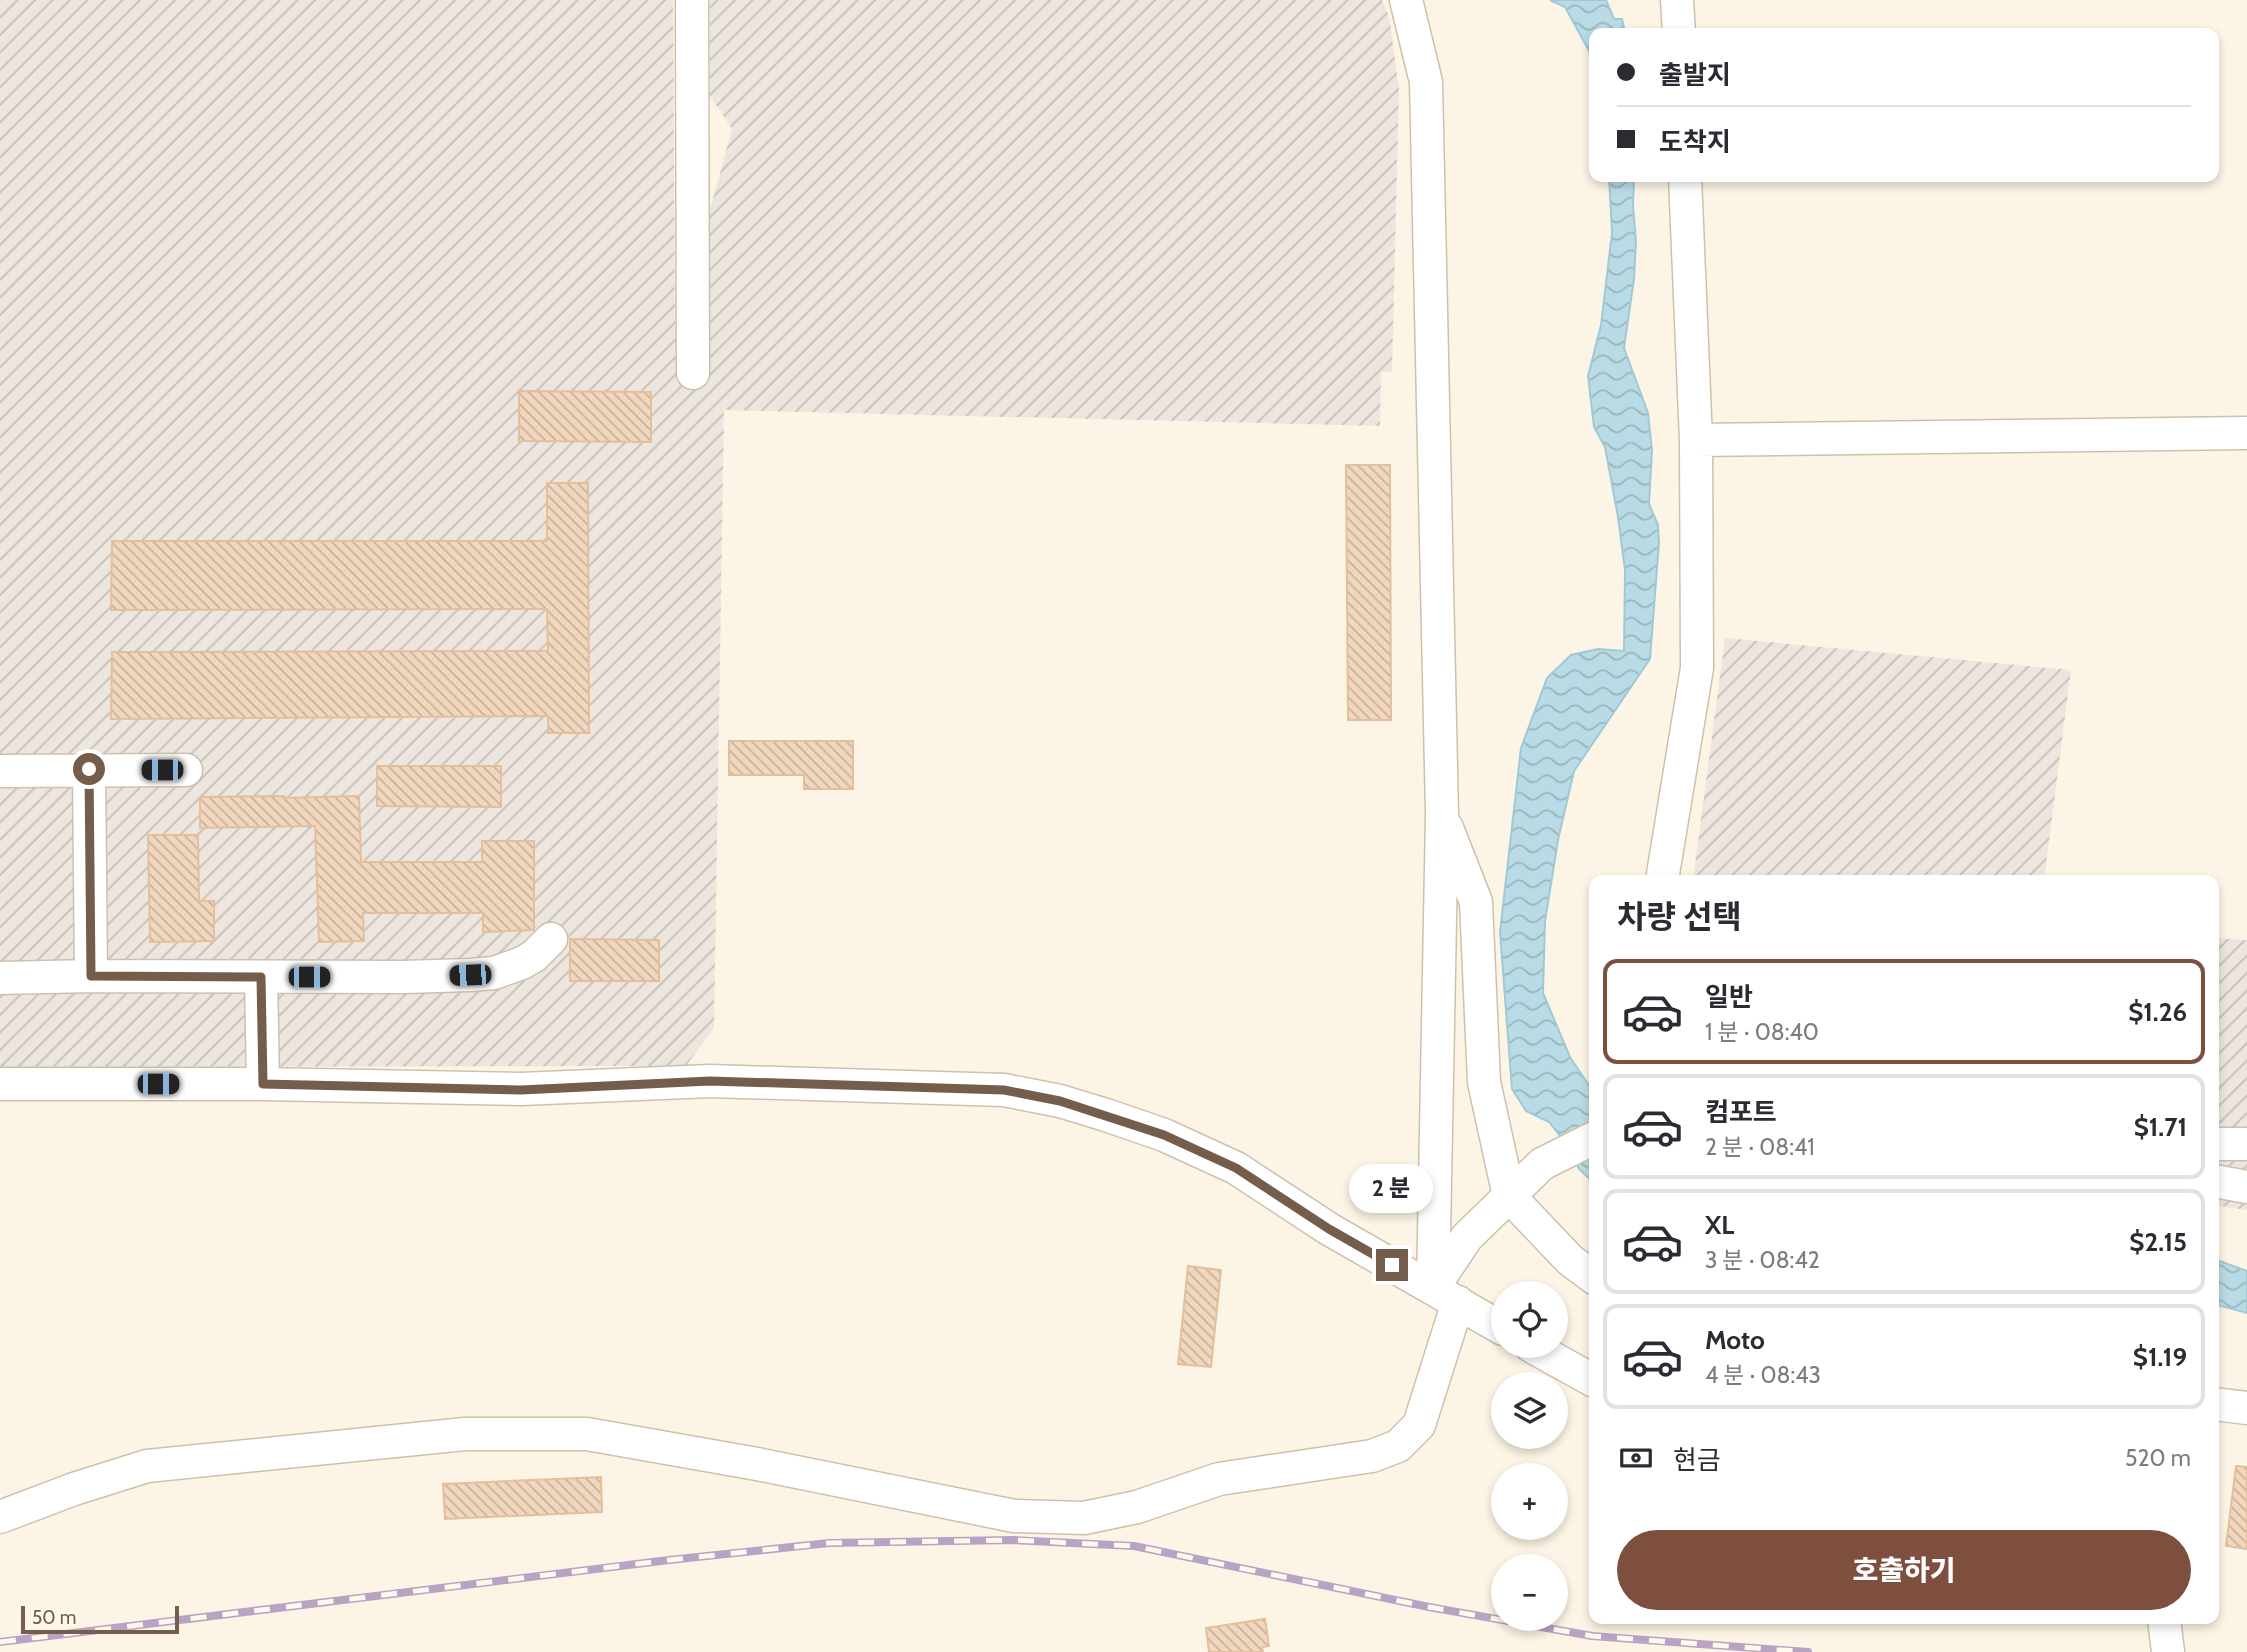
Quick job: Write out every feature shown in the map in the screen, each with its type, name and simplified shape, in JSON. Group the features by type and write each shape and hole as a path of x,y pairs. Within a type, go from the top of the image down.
{"street":[{"path":"692,0 693,373"},
{"path":"1406,0 1426,82 1442,814 1445,1295"},
{"path":"1677,0 1679,28"},
{"path":"1663,875 1697,668 1696,440 1685,182"},
{"path":"1696,440 2247,433"},
{"path":"89,769 91,976"},
{"path":"0,771 186,770"},
{"path":"1442,814 1476,902 1484,1082 1509,1196 1570,1260 1589,1274"},
{"path":"0,978 404,977 494,973 528,959 551,939"},
{"path":"261,977 263,1084"},
{"path":"0,1084 263,1084 521,1090 710,1081 1004,1090 1060,1101 1106,1115 1164,1135 1236,1168 1329,1229 1491,1322"},
{"path":"0,1517 74,1489 147,1466 465,1434 587,1434 757,1464 1014,1516 1084,1518 1137,1507 1219,1479 1372,1456 1398,1446 1419,1425 1445,1295 1467,1237 1542,1164 1589,1140"},
{"path":"2219,1144 2247,1144"},
{"path":"2219,1182 2247,1187"},
{"path":"1551,1358 1589,1379"},
{"path":"2219,1405 2247,1408"},
{"path":"2165,1624 2168,1652"}],"shaded area":[{"path":"0,0 673,0 675,324 709,348 706,224 732,129 710,96 710,0 1382,0 1389,16 1399,89 1392,372 1381,372 1380,426 724,410 714,1028 686,1066 0,1067"},
{"path":"1725,638 2071,670 2045,875 1694,875"},
{"path":"2219,938 2247,940 2247,1210 2219,1206"}],"water":[{"path":"1550,0 1606,0 1614,19 1622,19 1624,28 1589,28 1589,51 1565,7"},
{"path":"1609,182 1634,182 1634,279 1624,348 1648,413 1652,450 1649,504 1658,525 1659,543 1650,659 1574,771 1558,840 1545,921 1543,993 1570,1057 1589,1086 1589,1178 1579,1169 1564,1141 1549,1122 1526,1111 1512,1089 1500,932 1521,748 1547,678 1571,655 1598,649 1624,651 1625,570 1605,447 1594,427 1588,376 1601,325 1612,233"},
{"path":"2219,1261 2247,1271 2247,1313 2219,1305"}],"building":[{"path":"519,391 651,392 651,442 519,441"},
{"path":"1346,465 1390,465 1391,720 1348,720"},
{"path":"547,483 588,483 589,733 548,733 548,716 111,719 112,652 548,651 547,609 111,610 112,541 547,541"},
{"path":"729,741 853,741 853,789 804,789 804,775 729,775"},
{"path":"377,766 501,766 501,807 377,806"},
{"path":"359,796 361,862 482,862 482,841 534,841 534,930 483,932 483,913 363,913 364,941 319,942 315,826 200,828 200,797"},
{"path":"148,835 198,835 199,901 214,901 214,941 150,942"},
{"path":"570,939 659,940 659,981 570,981"},
{"path":"1188,1266 1221,1270 1211,1367 1178,1364"},
{"path":"2236,1466 2247,1467 2247,1549 2226,1546"},
{"path":"601,1477 602,1512 445,1519 443,1484"},
{"path":"1265,1619 1269,1646 1262,1647 1263,1652 1209,1652 1206,1628"}],"railway":[{"path":"0,1642 829,1543 1013,1540 1134,1546 1429,1607 1592,1636 1808,1652"}],"route":[{"path":"89,769 91,976 261,977 263,1084 521,1090 710,1081 1004,1090 1060,1101 1164,1135 1236,1168 1329,1229 1392,1265"}]}
